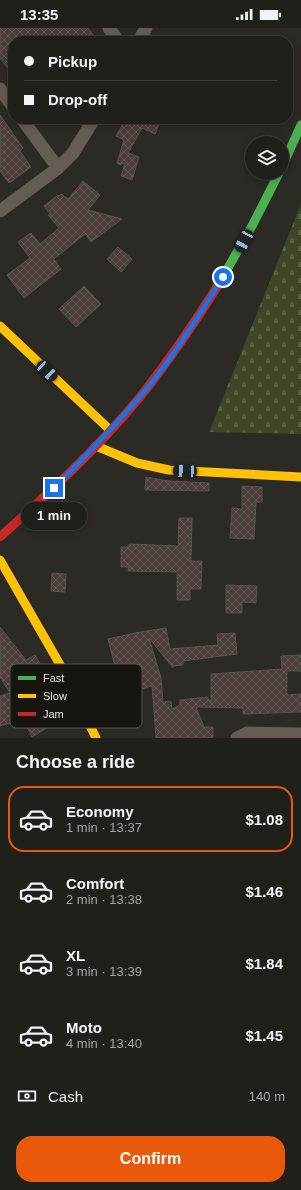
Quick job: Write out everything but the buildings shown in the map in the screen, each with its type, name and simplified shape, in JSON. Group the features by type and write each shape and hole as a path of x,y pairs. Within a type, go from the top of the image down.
{"main road":[{"path":"289,152 301,125"},
{"path":"0,537 44,499 96,446 157,375 195,322 237,254 275,180"},
{"path":"0,326 110,430"},
{"path":"96,446 137,463 169,470 301,477"},
{"path":"0,560 60,664"},
{"path":"92,728 96,738"}],"street":[{"path":"0,89 8,100"},
{"path":"26,124 58,168"},
{"path":"0,211 58,168 73,154 91,124"},
{"path":"280,476 301,486"},
{"path":"237,738 247,733 301,734"}],"green space":[{"path":"301,204 301,434 209,432"}],"traffic: fast":[{"path":"289,152 301,125"},
{"path":"217,287 252,226 275,180"}],"traffic: slow":[{"path":"0,326 110,430"},
{"path":"96,446 137,463 169,470 301,477"},
{"path":"0,560 60,664"},
{"path":"91,728 96,738"}],"traffic: jam":[{"path":"0,537 73,470 124,416 170,357 217,287"}],"route":[{"path":"54,488 96,446 157,375 195,322 223,277"}]}
